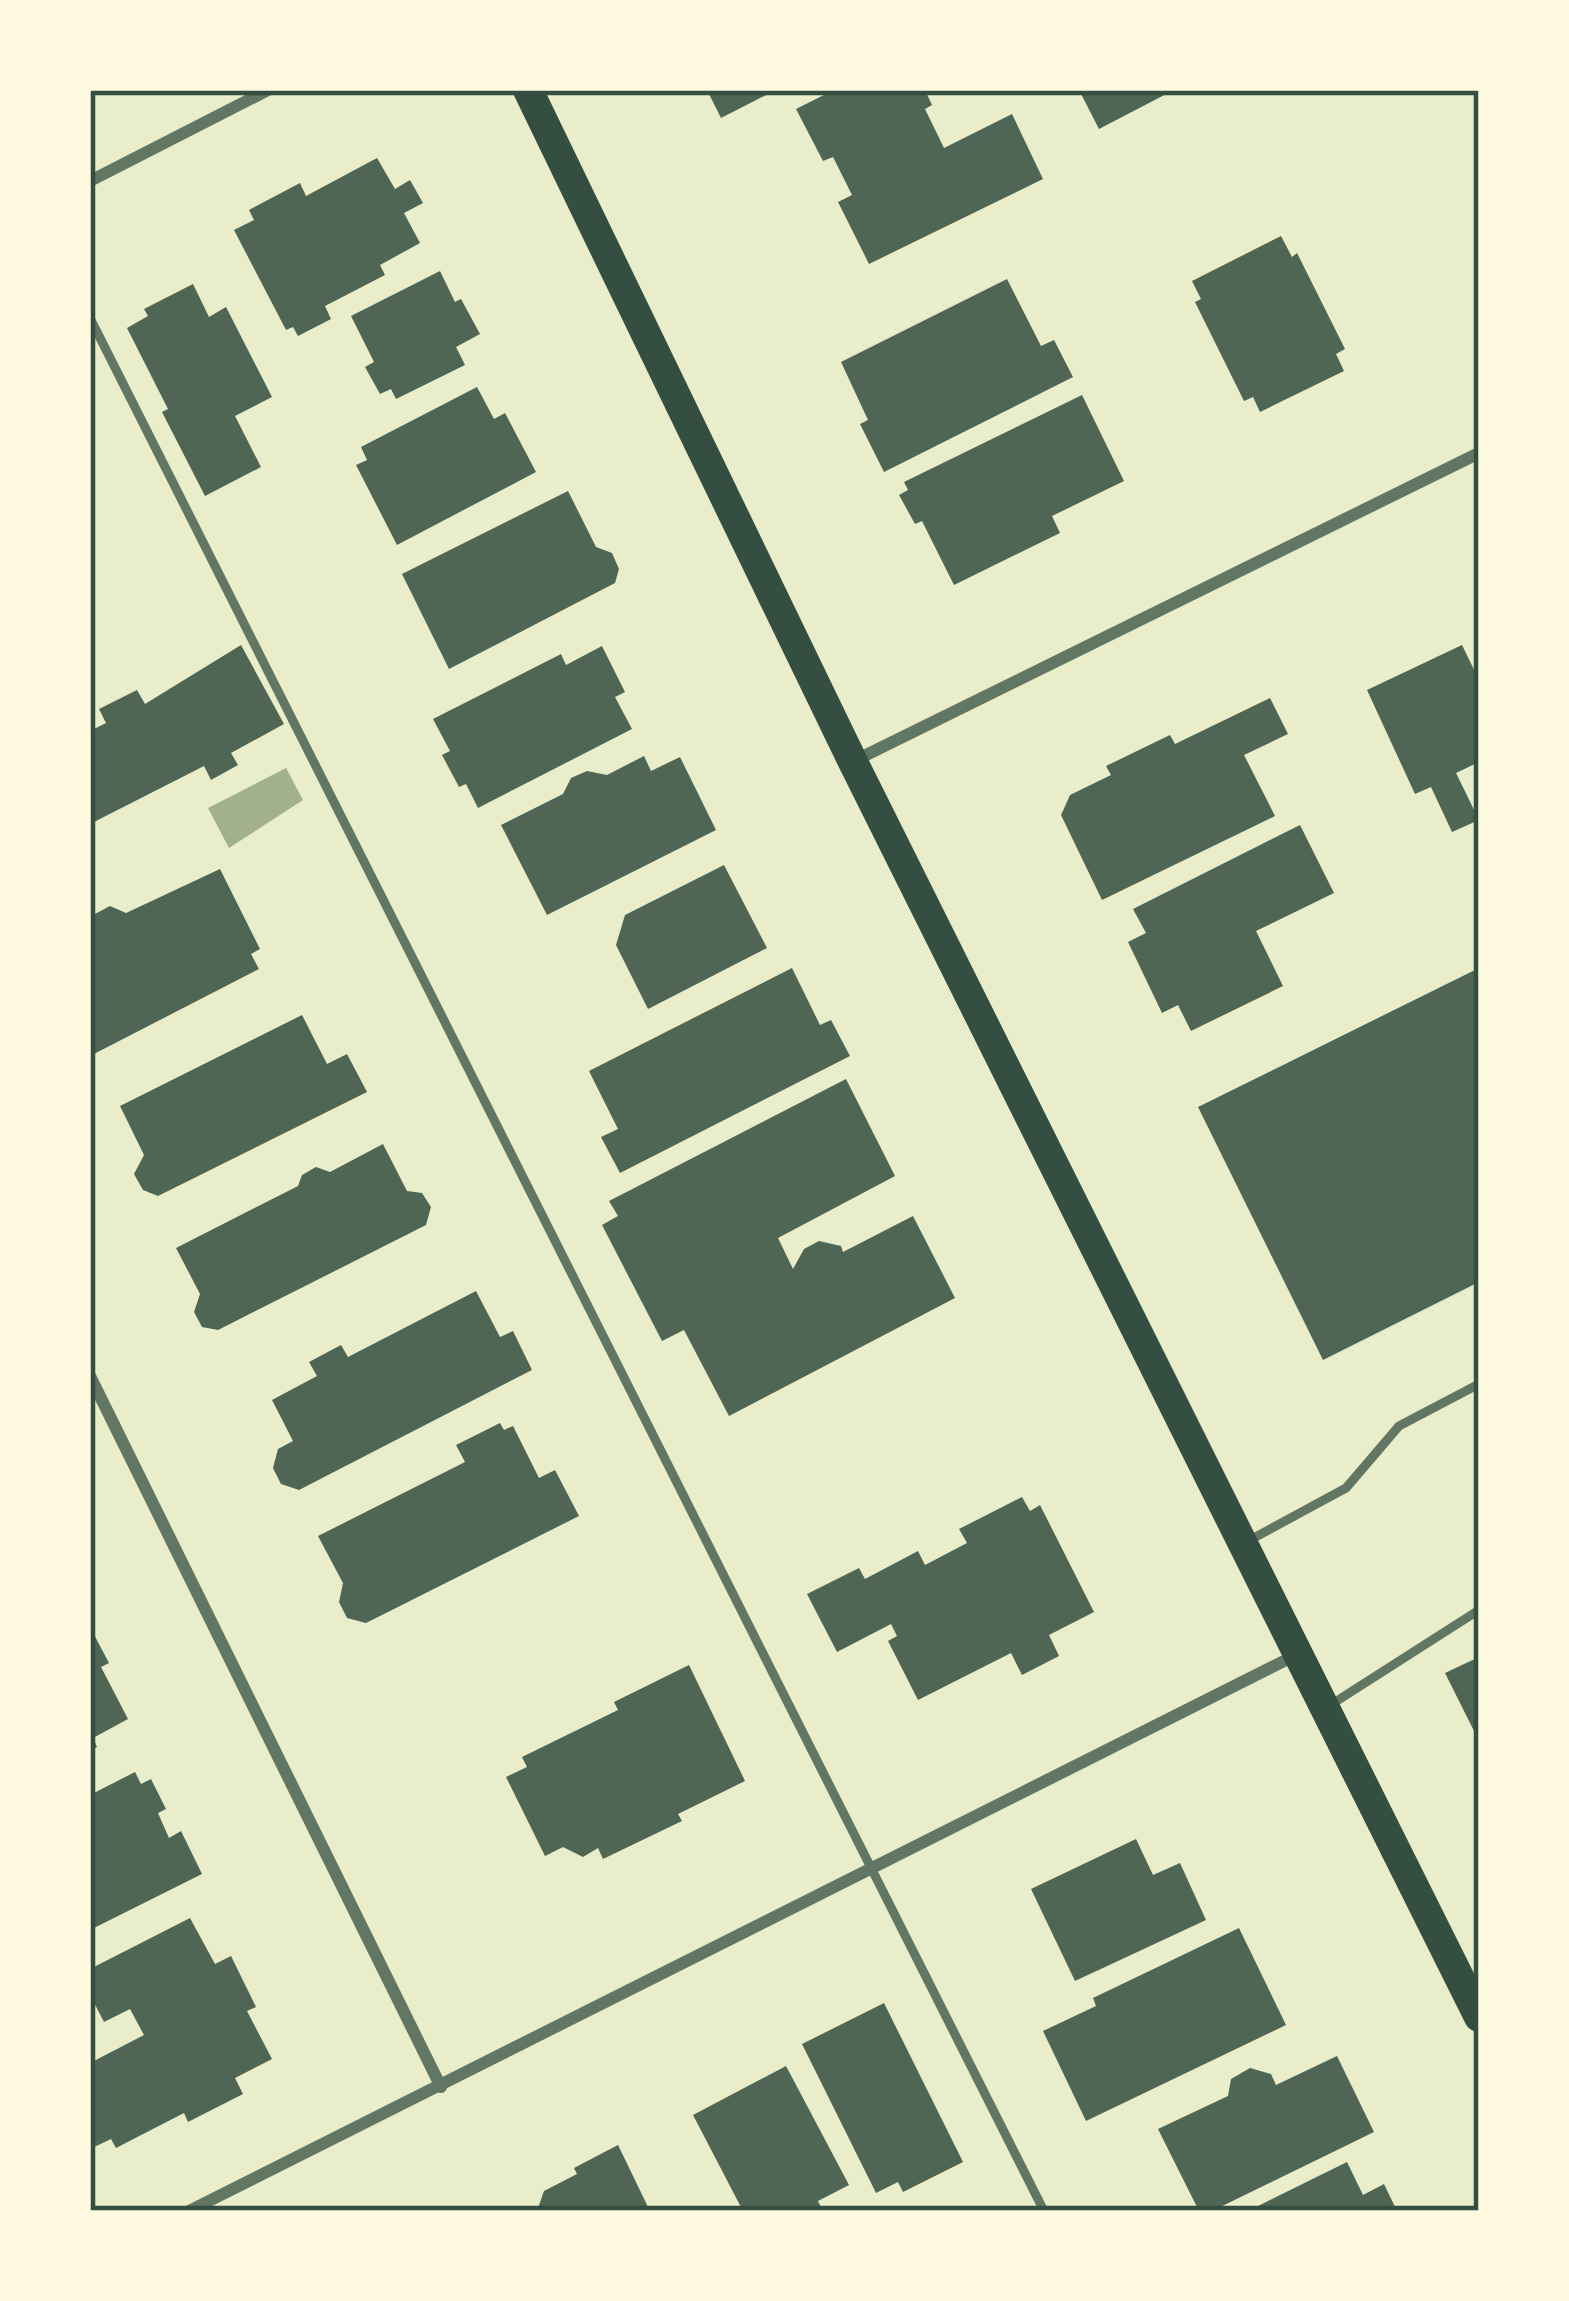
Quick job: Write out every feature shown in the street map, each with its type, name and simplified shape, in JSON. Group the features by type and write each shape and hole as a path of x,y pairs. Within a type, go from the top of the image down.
{"main road":[{"path":"528,90 854,762 1479,2018"}],"street":[{"path":"90,182 268,90"},
{"path":"854,762 1479,453"},
{"path":"90,1376 440,2086"},
{"path":"189,2211 1299,1654"}],"lane":[{"path":"90,318 1044,2211"},
{"path":"1245,1543 1346,1488 1399,1426 1479,1384"},
{"path":"1326,1708 1479,1610"}],"shaded area":[{"path":"286,768 303,800 229,848 208,808"}],"building":[{"path":"707,90 776,90 721,118"},
{"path":"834,90 925,90 932,105 925,109 944,148 1012,114 1043,179 869,264 838,202 852,195 833,157 823,161 796,109"},
{"path":"1079,90 1174,90 1099,129"},
{"path":"377,158 395,189 410,180 423,203 404,213 420,243 380,265 385,275 325,306 331,319 298,336 293,327 286,330 234,230 254,220 249,210 300,183 306,196"},
{"path":"1281,236 1292,257 1297,253 1345,349 1336,354 1344,371 1260,412 1253,397 1244,401 1195,302 1201,299 1192,281"},
{"path":"440,271 455,302 461,299 480,334 456,347 465,365 396,399 391,389 380,394 365,367 374,362 351,316"},
{"path":"1007,279 1041,346 1054,340 1073,377 884,472 860,424 868,420 841,362"},
{"path":"193,284 209,317 226,307 272,397 235,416 261,467 205,496 162,412 168,409 127,328 148,316 144,309"},
{"path":"477,387 494,419 505,413 536,472 397,545 356,465 367,460 361,447"},
{"path":"1082,395 1124,481 1052,516 1060,533 954,585 922,521 915,524 899,495 908,490 904,482"},
{"path":"568,491 596,547 612,553 619,569 615,583 449,669 402,574"},
{"path":"241,645 284,724 231,753 238,765 211,780 204,766 90,824 90,731 106,723 99,709 137,690 145,704"},
{"path":"1462,645 1479,680 1479,762 1456,773 1479,820 1452,832 1431,787 1415,794 1367,690"},
{"path":"602,646 625,692 615,697 632,729 478,808 466,784 459,787 442,755 450,751 433,719 561,654 566,665"},
{"path":"1270,698 1288,734 1244,755 1275,816 1102,900 1061,815 1070,795 1111,775 1106,766 1170,735 1175,744"},
{"path":"644,756 651,771 680,757 716,830 547,915 501,825 563,794 571,778 587,771 607,775"},
{"path":"1300,825 1334,893 1256,931 1283,986 1191,1031 1178,1005 1162,1013 1128,942 1146,933 1133,909"},
{"path":"724,865 767,948 648,1009 616,945 625,915"},
{"path":"220,869 260,949 251,954 259,969 90,1056 91,916 110,906 126,913"},
{"path":"792,968 820,1025 831,1020 850,1056 620,1173 601,1137 618,1129 589,1071"},
{"path":"1479,968 1479,1282 1323,1360 1198,1107"},
{"path":"302,1015 327,1064 347,1054 367,1092 158,1196 143,1190 134,1174 144,1155 120,1106"},
{"path":"846,1079 895,1176 778,1238 793,1269 804,1249 819,1241 841,1246 843,1252 913,1216 955,1298 729,1416 684,1330 662,1341 602,1225 618,1216 609,1201"},
{"path":"383,1144 407,1191 422,1193 431,1207 426,1225 218,1330 202,1327 194,1312 200,1294 176,1248 298,1186 302,1175 316,1167 330,1172"},
{"path":"476,1291 500,1337 513,1331 532,1370 299,1490 281,1484 273,1468 278,1449 293,1441 272,1400 317,1376 309,1362 341,1345 348,1357"},
{"path":"500,1423 504,1430 513,1426 539,1478 555,1470 579,1516 366,1623 347,1618 339,1602 343,1583 318,1536 465,1462 456,1445"},
{"path":"1022,1497 1030,1511 1040,1505 1094,1612 1049,1635 1059,1656 1022,1675 1011,1653 918,1700 888,1641 897,1636 891,1624 837,1652 807,1594 859,1568 865,1579 918,1551 925,1565 967,1543 959,1529"},
{"path":"90,1627 109,1663 101,1667 128,1719 93,1738 97,1747 90,1751"},
{"path":"1479,1657 1479,1741 1445,1673"},
{"path":"689,1665 745,1781 678,1814 682,1821 603,1859 598,1848 583,1857 563,1847 545,1856 506,1777 527,1767 522,1757 618,1710 614,1702"},
{"path":"135,1772 141,1784 151,1779 166,1809 158,1813 169,1838 181,1831 202,1874 90,1930 90,1795"},
{"path":"1136,1839 1153,1875 1180,1863 1206,1920 1075,1981 1031,1889"},
{"path":"190,1918 215,1964 231,1956 256,2007 247,2011 272,2059 235,2078 243,2094 188,2122 184,2113 116,2148 111,2139 90,2149 90,2063 144,2035 130,2009 104,2022 90,1995 90,1969"},
{"path":"1239,1928 1286,2025 1086,2121 1043,2031 1096,2006 1093,1998"},
{"path":"884,2003 963,2162 903,2192 898,2182 876,2193 802,2044"},
{"path":"1337,2056 1374,2132 1212,2211 1199,2211 1158,2129 1228,2096 1231,2079 1250,2068 1271,2074 1276,2085"},
{"path":"786,2066 849,2185 818,2201 823,2211 743,2211 693,2115"},
{"path":"618,2145 650,2211 537,2211 544,2191 577,2174 574,2168"},
{"path":"1347,2162 1363,2195 1384,2184 1397,2211 1248,2211"}]}
